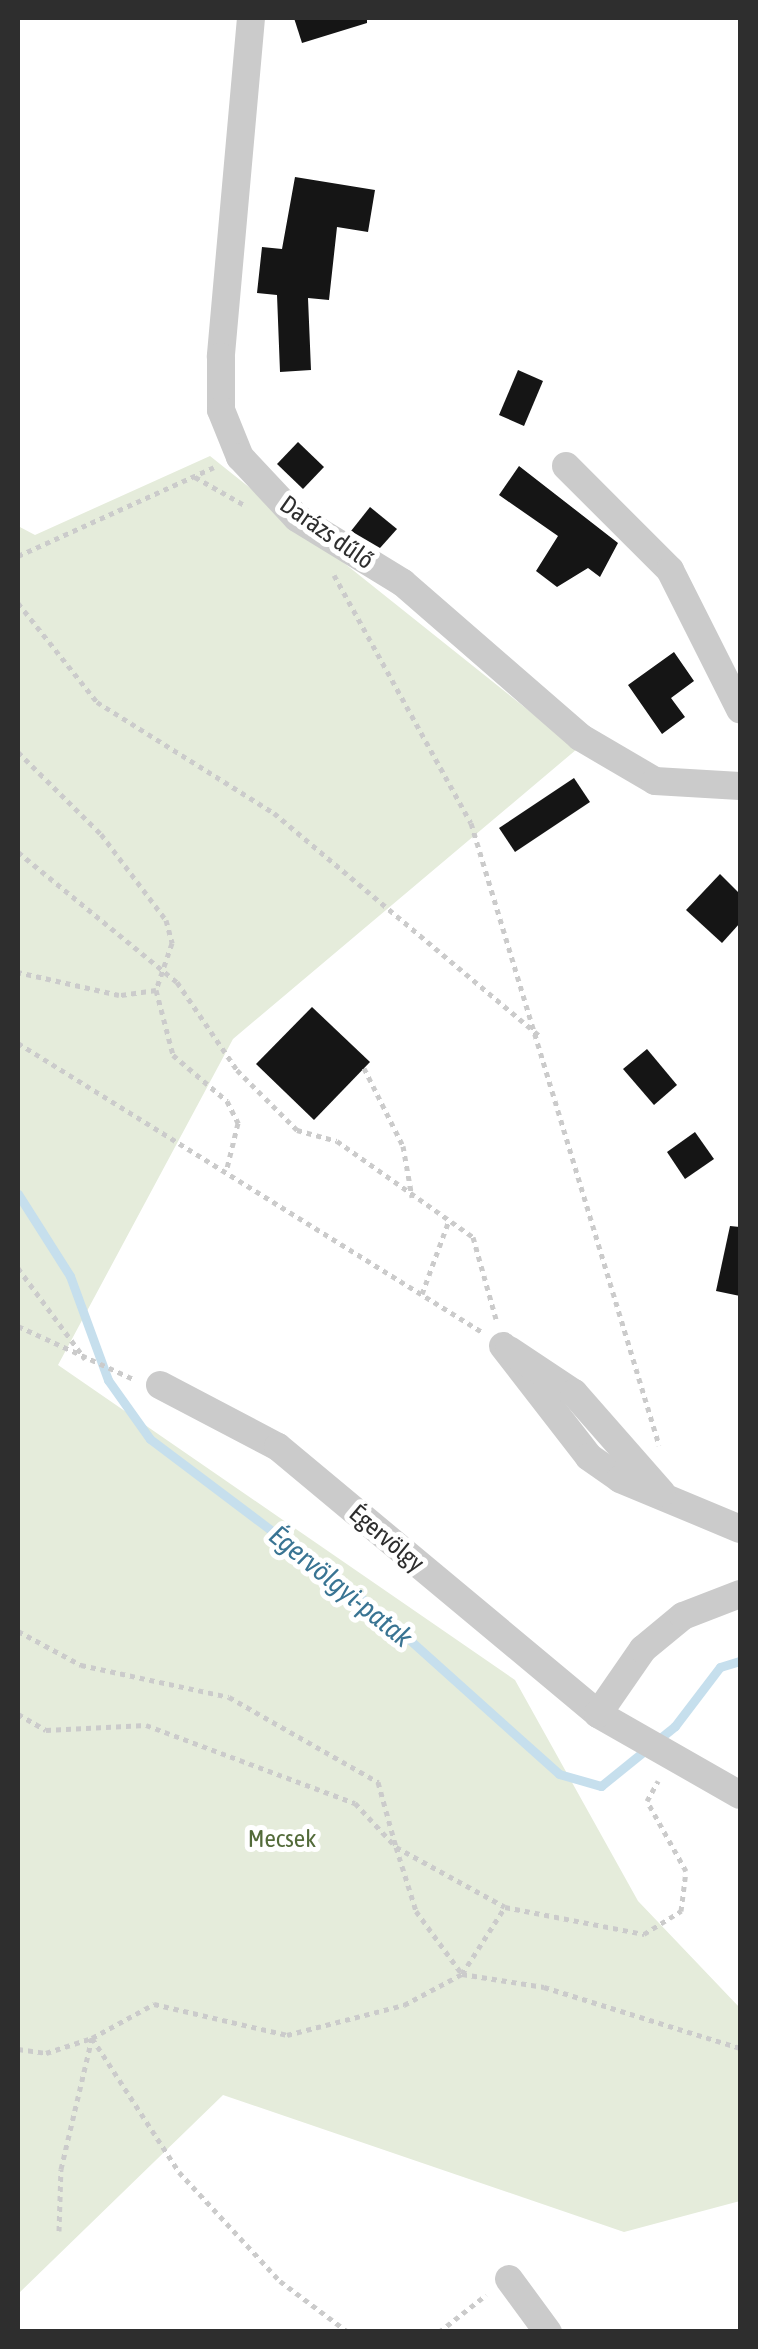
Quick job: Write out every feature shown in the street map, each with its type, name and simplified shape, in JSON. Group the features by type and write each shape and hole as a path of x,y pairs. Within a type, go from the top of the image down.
{"street":[{"name":"Darázs dűlő","path":"252,18 222,357 222,410 240,456 297,518 403,583 580,736 656,781 714,792 740,786"},
{"path":"566,466 670,570 740,709"},
{"path":"503,1346 534,1397 588,1456 666,1498 740,1529"},
{"name":"Égervölgy","path":"160,1385 278,1447 598,1714 740,1795"},
{"path":"598,1714 644,1649 684,1616 740,1594"},
{"path":"509,2279 548,2332"}],"path":[{"path":"18,556 193,475"},
{"path":"347,597 471,823 489,907 542,1038 635,1374"},
{"path":"18,602 97,702 274,813 542,1038"},
{"path":"18,752 146,890 172,944 156,990 173,1055 227,1102 238,1123 226,1168"},
{"path":"18,852 164,970 220,1034 236,1070 297,1130 338,1141 412,1200 473,1237 503,1346"},
{"path":"18,972 118,994 156,990"},
{"path":"18,1043 226,1168 503,1346"},
{"path":"364,1068 403,1146 412,1200"},
{"path":"422,1294 448,1223"},
{"path":"18,1268 87,1361"},
{"path":"18,1326 119,1376"},
{"path":"18,1631 81,1665 229,1698 378,1782 416,1910 462,1974 544,1988 740,2048"},
{"path":"18,1714 46,1730 146,1725 355,1803 396,1847 505,1907 644,1934 681,1910 686,1872 647,1801 660,1749"},
{"path":"18,2049 46,2052 92,2038 154,2004 287,2035 404,2005 462,1974 505,1907"},
{"path":"59,2231 61,2169 92,2038"},
{"path":"92,2038 179,2172 280,2282 348,2332"},
{"path":"439,2332 509,2279"}],"green space":[{"name":"Mecsek","path":"210,456 577,749 233,1039 58,1365 515,1680 638,1901 740,2008 740,2201 624,2232 223,2095 18,2294 18,526 35,535"}],"building":[{"path":"294,18 367,18 367,23 302,43"},
{"path":"295,177 375,190 368,232 337,227 329,300 308,298 311,370 280,372 277,295 257,293 262,247 282,249"},
{"path":"518,370 543,381 524,426 499,415"},
{"path":"298,442 324,467 303,489 277,464"},
{"path":"519,466 618,543 600,577 588,568 557,587 536,571 558,536 499,495"},
{"path":"370,507 397,529 380,548 351,531"},
{"path":"674,652 694,681 671,698 685,717 662,734 628,685"},
{"path":"574,778 590,802 515,852 499,828"},
{"path":"720,874 740,894 740,923 722,943 686,910"},
{"path":"312,1007 370,1062 314,1120 256,1064"},
{"path":"647,1049 677,1085 654,1105 623,1069"},
{"path":"695,1132 714,1159 685,1179 667,1152"},
{"path":"730,1226 740,1227 740,1296 716,1291"}],"waterway":[{"name":"Égervölgyi-patak","path":"18,1194 70,1276 108,1380 150,1439 373,1607 559,1774 601,1786 675,1726 720,1667 740,1661"}]}
